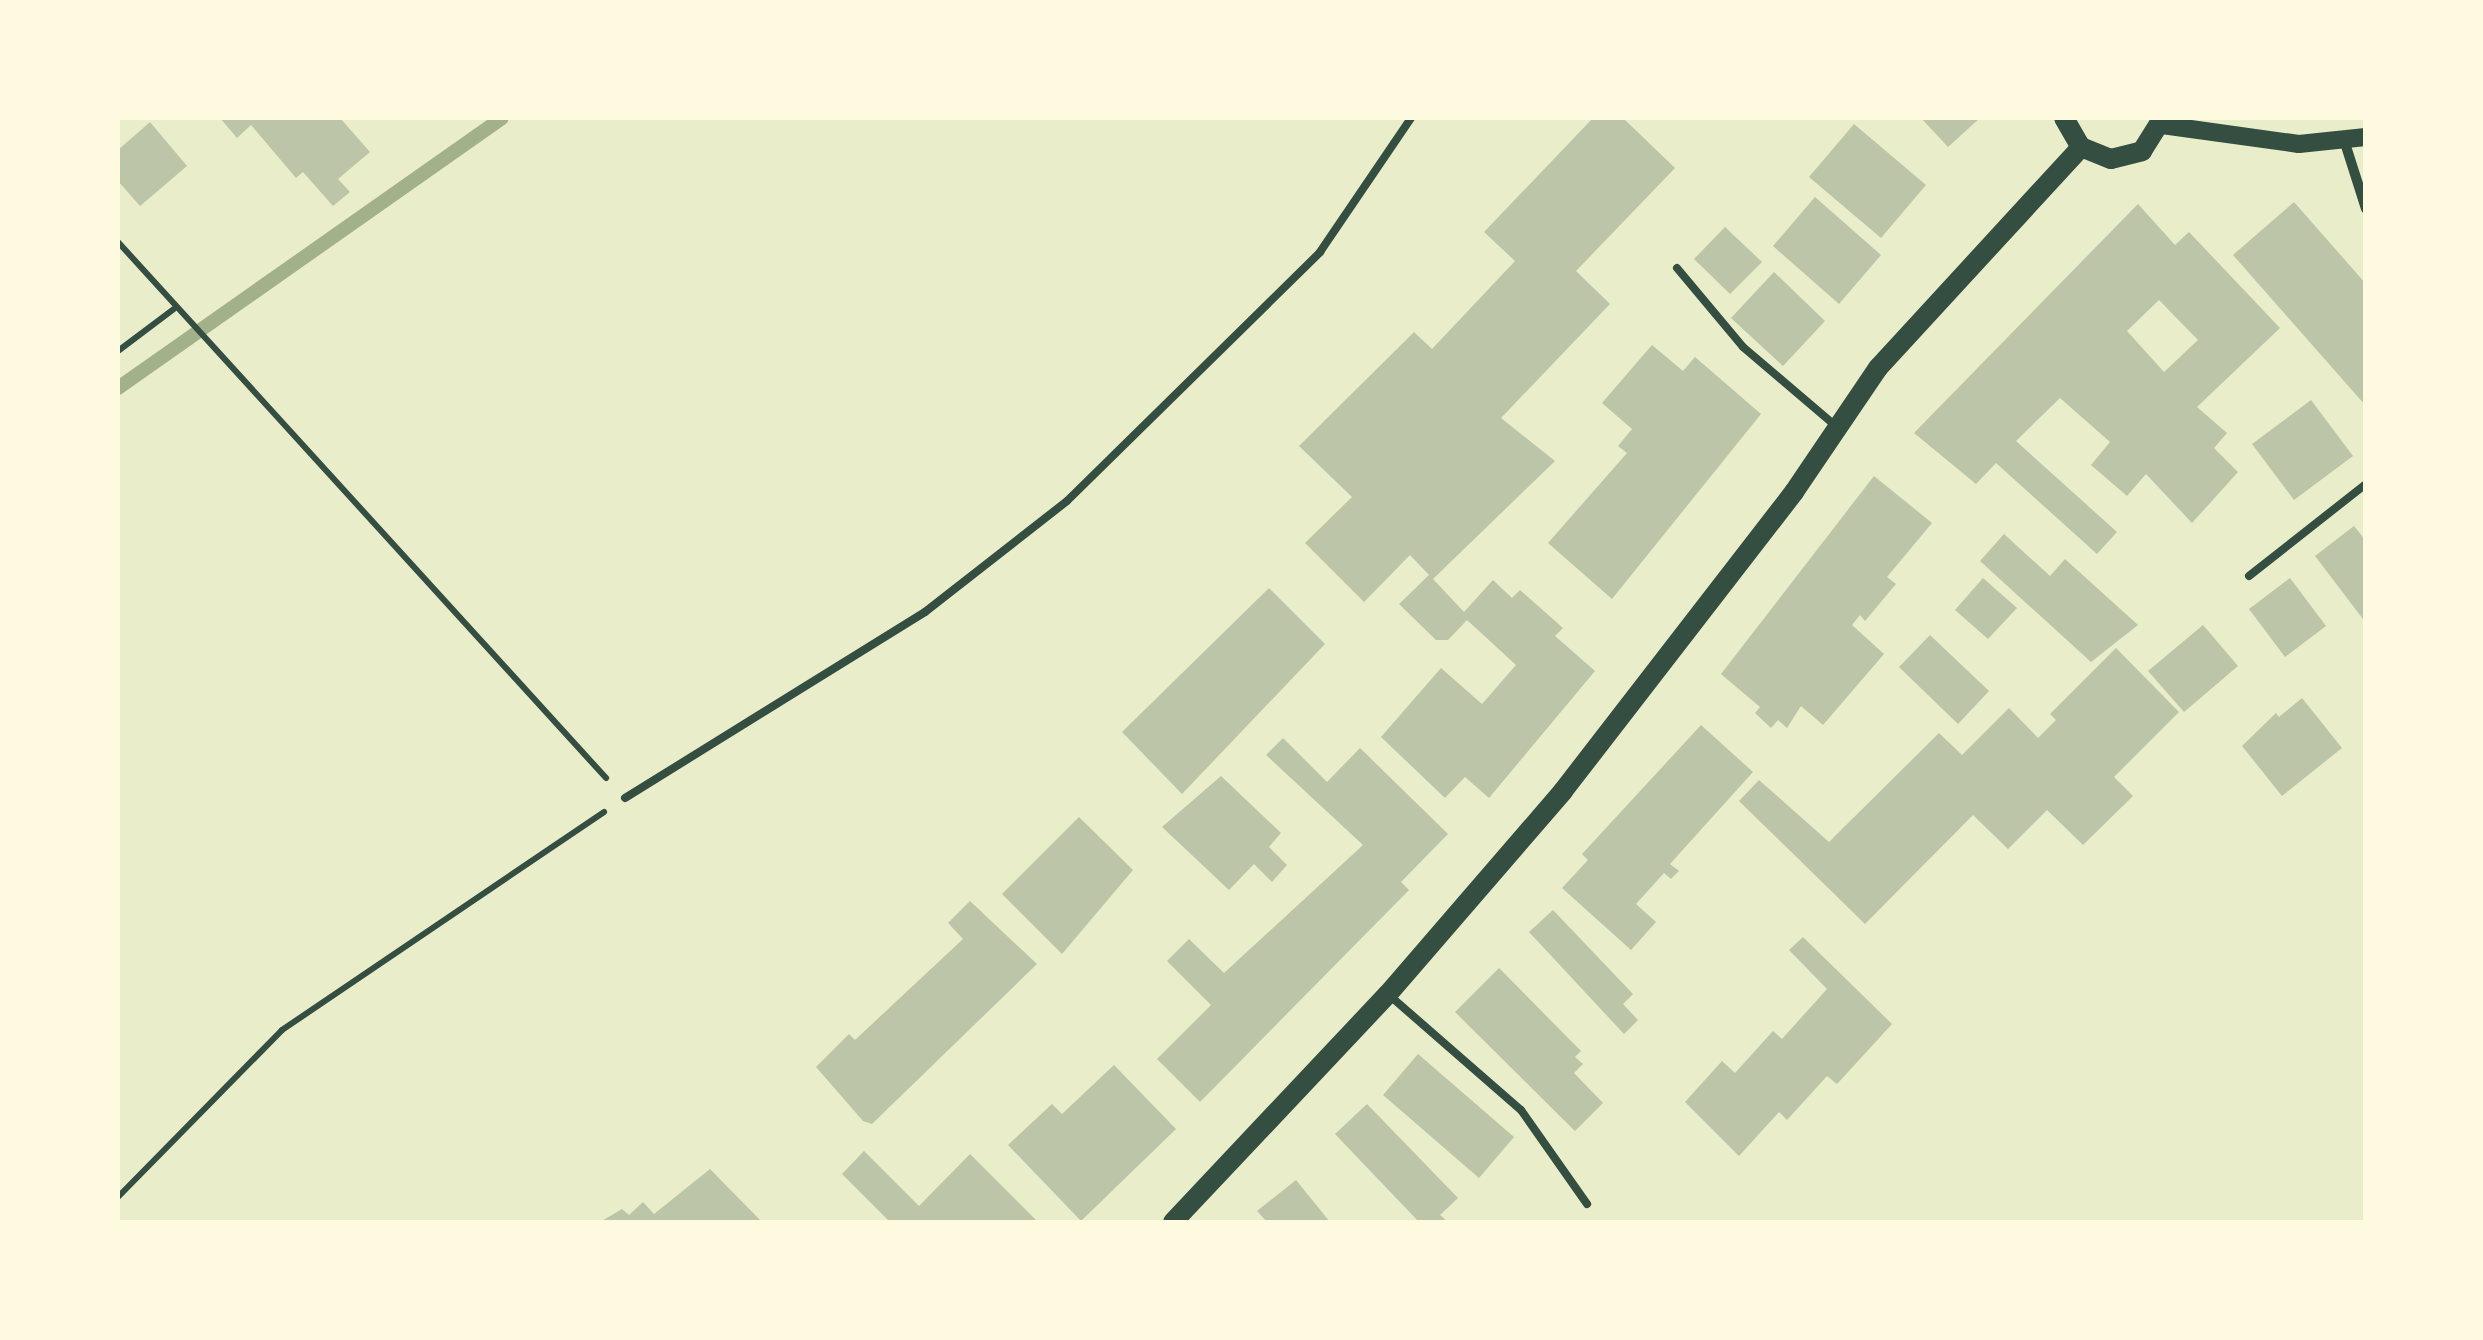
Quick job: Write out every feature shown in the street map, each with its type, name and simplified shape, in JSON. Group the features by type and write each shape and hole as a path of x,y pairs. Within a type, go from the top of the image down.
{"main road":[{"path":"2064,118 2081,147 2095,156 2127,157 2142,151 2163,122"},
{"path":"1173,1222 1388,994 1625,717 1878,368 2081,147"}],"street":[{"path":"2163,122 2240,139 2345,144 2366,137"},
{"path":"2345,144 2366,209"}],"lane":[{"path":"625,798 925,612 1067,501 1320,252 1412,118"},
{"path":"1677,268 1743,347 1837,426"},
{"path":"2249,576 2366,484"},
{"path":"1388,994 1521,1110 1587,1204"}],"path":[{"path":"118,242 184,321 625,798 282,1030 118,1198"},
{"path":"118,351 174,309"}],"building":[{"path":"220,118 340,118 370,152 338,179 350,192 333,206 303,172 296,178 251,125 237,138"},
{"path":"1593,118 1623,118 1675,168 1576,271 1610,304 1501,418 1555,461 1433,579 1464,612 1493,580 1512,598 1520,590 1563,628 1555,636 1595,671 1489,798 1465,777 1445,798 1381,737 1441,668 1482,704 1516,665 1467,620 1448,640 1436,640 1399,604 1429,575 1410,555 1364,602 1305,543 1352,497 1299,446 1414,332 1432,349 1515,261 1484,232"},
{"path":"1921,118 1980,118 1948,147"},
{"path":"150,122 187,166 140,206 118,181 118,150"},
{"path":"1854,124 1926,185 1881,238 1809,177"},
{"path":"1815,197 1881,255 1839,304 1773,246"},
{"path":"2294,202 2366,284 2366,406 2233,255"},
{"path":"2138,204 2175,245 2189,232 2280,328 2197,407 2227,433 2214,448 2238,472 2192,523 2146,474 2127,496 2091,465 2110,442 2060,398 2016,441 2117,532 2097,554 1996,463 1976,484 1914,433","holes":["2159,300 2198,340 2164,372 2127,331"]},
{"path":"1725,227 1762,262 1730,294 1694,259"},
{"path":"1774,272 1825,321 1783,366 1731,318"},
{"path":"1652,345 1683,371 1695,357 1761,414 1612,599 1548,543 1627,453 1618,446 1632,429 1602,403"},
{"path":"2311,400 2353,456 2294,500 2252,444"},
{"path":"1874,476 1932,523 1887,577 1896,584 1865,621 1860,615 1852,625 1884,654 1823,725 1801,706 1787,728 1778,720 1771,728 1755,713 1760,707 1721,674"},
{"path":"2354,526 2366,541 2366,623 2315,556"},
{"path":"2004,534 2050,576 2065,559 2138,625 2091,662 1980,561"},
{"path":"1983,578 2017,608 1988,639 1955,610"},
{"path":"2290,578 2326,626 2285,657 2249,609"},
{"path":"1269,588 1325,644 1182,794 1122,732"},
{"path":"2203,625 2238,666 2184,712 2148,671"},
{"path":"1930,635 1989,691 1958,724 1899,667"},
{"path":"2116,648 2179,712 2114,777 2133,796 2083,845 2047,810 2008,849 1973,815 1865,924 1739,801 1759,780 1829,842 1939,733 1962,755 2009,708 2038,738 2056,720 2050,714"},
{"path":"2302,698 2342,748 2282,796 2242,746 2276,713 2279,717"},
{"path":"1701,725 1753,772 1670,864 1679,871 1671,879 1664,873 1636,904 1656,922 1631,950 1562,888 1588,860 1582,854"},
{"path":"1283,738 1327,782 1360,748 1448,834 1401,882 1409,890 1200,1102 1157,1059 1211,1005 1167,961 1189,939 1224,973 1363,845 1266,755"},
{"path":"1221,776 1281,833 1269,847 1287,865 1272,882 1254,864 1229,890 1162,827"},
{"path":"1079,817 1133,870 1062,954 1002,894"},
{"path":"970,901 1037,964 872,1124 863,1121 816,1067 849,1034 855,1040 963,939 948,923"},
{"path":"1553,910 1633,994 1623,1004 1638,1020 1624,1034 1529,932"},
{"path":"1803,937 1892,1024 1837,1084 1827,1076 1787,1120 1779,1112 1739,1156 1685,1102 1722,1061 1735,1073 1773,1031 1782,1039 1827,989 1789,950"},
{"path":"1499,968 1581,1051 1575,1057 1583,1064 1574,1073 1603,1103 1575,1131 1455,1012"},
{"path":"1418,1054 1514,1137 1479,1178 1383,1095"},
{"path":"1114,1065 1176,1129 1081,1221 1008,1145 1052,1104 1062,1114"},
{"path":"1367,1104 1458,1198 1440,1215 1448,1222 1419,1222 1335,1134"},
{"path":"864,1151 919,1206 970,1154 1038,1222 890,1222 842,1174"},
{"path":"710,1169 762,1222 600,1222 622,1209 629,1215 643,1202 654,1214"},
{"path":"1296,1180 1330,1222 1267,1222 1257,1211"}],"waterway":[{"path":"118,388 502,118"}]}
